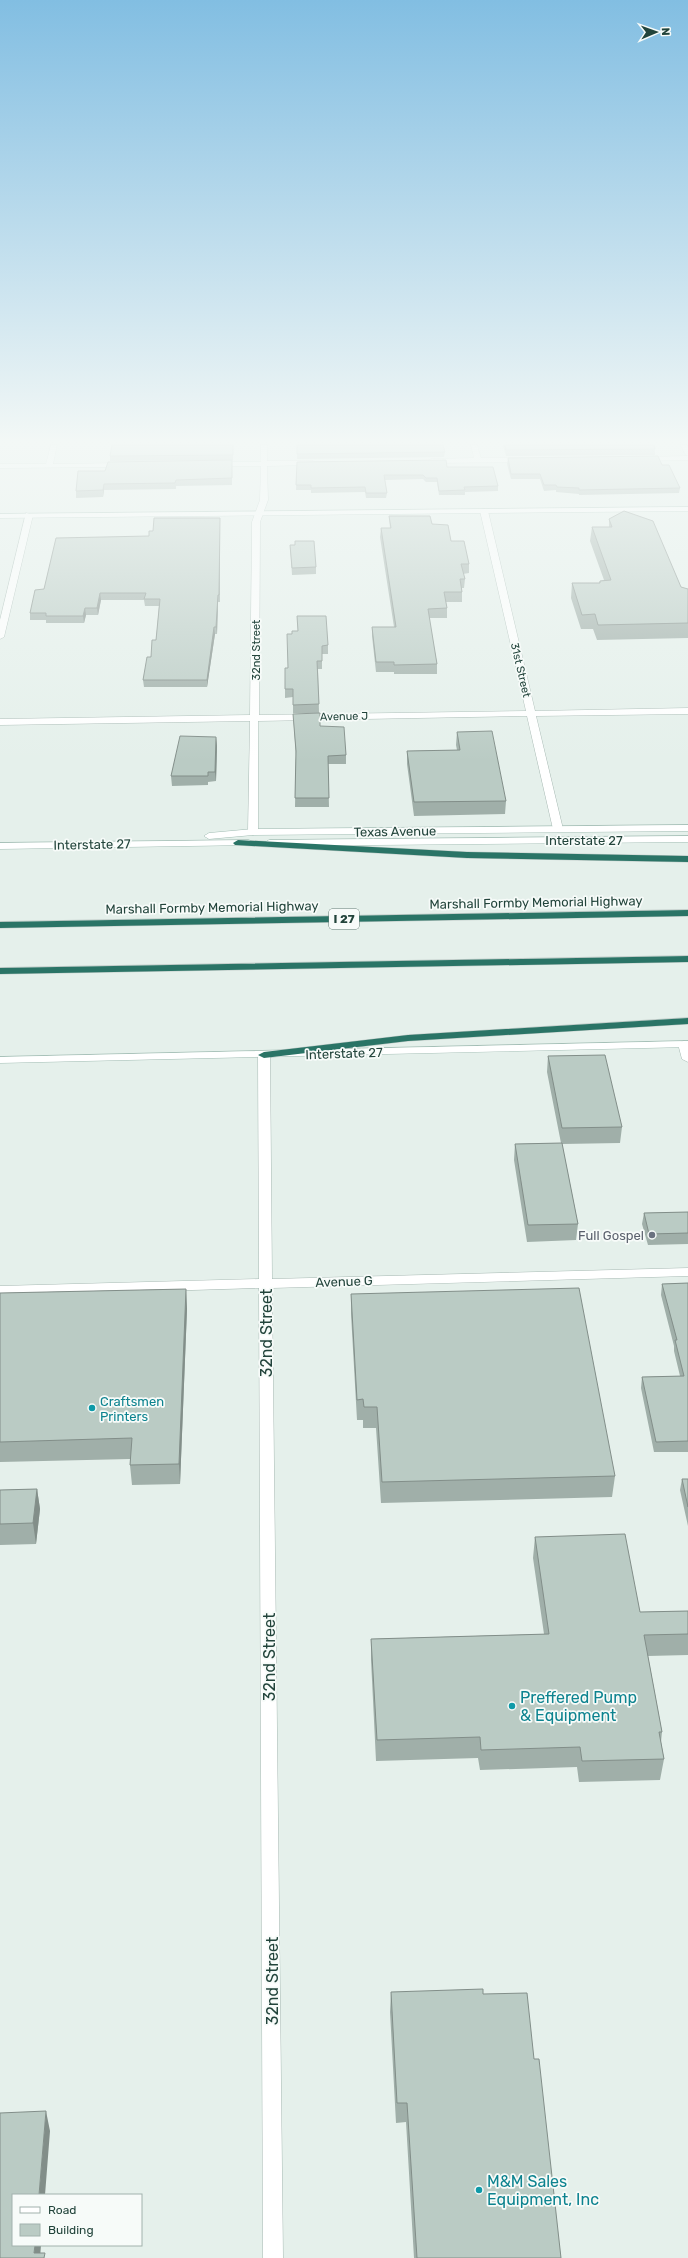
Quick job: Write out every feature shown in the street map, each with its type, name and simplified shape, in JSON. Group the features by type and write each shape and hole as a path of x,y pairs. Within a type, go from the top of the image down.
{"highway":[{"path":"238,843 467,855 688,858"},
{"name":"Marshall Formby Memorial Highway","path":"0,925 688,913"},
{"path":"0,971 688,959"},
{"path":"264,1055 408,1038 688,1021"}],"street":[{"path":"0,637 21,550"},
{"name":"32nd Street","path":"253,832 256,550"},
{"name":"31st Street","path":"493,550 558,829"},
{"name":"Avenue J","path":"0,722 688,711"},
{"name":"Texas Avenue","path":"102,844 253,832 688,828"},
{"name":"Interstate 27","path":"0,846 688,839"},
{"path":"686,1044 688,1059"},
{"name":"Interstate 27","path":"0,1060 686,1044"},
{"name":"32nd Street","path":"264,1055 274,2258"},
{"name":"Avenue G","path":"0,1291 688,1272"}],"building":[{"path":"53,550 220,550 219,595 216,627 214,627 207,680 143,680 147,657 151,657 152,640 156,640 160,599 144,599 146,593 100,593 97,608 85,608 83,616 46,616 46,613 30,613 35,590 44,589"},
{"path":"290,550 315,550 316,567 292,568"},
{"path":"384,550 466,550 469,564 461,564 465,579 460,579 462,592 444,592 447,608 428,609 437,664 394,665 394,662 376,662 372,627 396,627"},
{"path":"600,550 665,550 681,587 688,589 688,623 598,625 595,614 582,615 572,583 600,583 600,581 611,580"},
{"path":"297,616 326,616 328,645 322,646 322,661 317,661 319,704 293,705 293,689 285,689 285,668 288,668 287,634 292,634 292,631 298,631"},
{"path":"320,713 320,726 344,727 346,755 328,756 329,798 295,798 296,751 293,714"},
{"path":"492,731 506,801 414,802 407,751 460,750 457,732"},
{"path":"180,736 216,737 215,772 208,772 208,776 171,776"},
{"path":"605,1055 622,1127 562,1128 548,1056"},
{"path":"562,1143 578,1224 528,1225 515,1144"},
{"path":"688,1212 688,1233 649,1234 644,1213"},
{"path":"688,1283 688,1441 656,1442 642,1377 684,1376 675,1340 677,1340 662,1284"},
{"path":"579,1288 615,1476 382,1482 377,1407 364,1407 363,1399 357,1400 351,1294"},
{"name":"Craftsmen Printers","path":"186,1289 179,1464 130,1465 132,1438 0,1442 0,1293"},
{"path":"682,1479 688,1479 688,1507"},
{"path":"37,1489 33,1523 0,1524 0,1490"},
{"name":"Preffered Pump & Equipment","path":"625,1534 640,1612 688,1611 688,1634 644,1635 662,1732 659,1732 664,1759 582,1761 580,1747 481,1750 480,1737 377,1740 371,1639 549,1634 535,1537"},
{"name":"M&M Sales Equipment, Inc","path":"483,1989 483,1994 527,1993 534,2059 539,2059 561,2258 417,2258 407,2103 397,2103 391,1992"},
{"path":"46,2111 39,2194 12,2194 12,2246 35,2246 34,2253 45,2253 44,2258 0,2258 0,2113"}],"place":[{"name":"Full Gospel","path":"652,1235"},
{"name":"Craftsmen Printers","path":"92,1408"},
{"name":"Preffered Pump & Equipment","path":"512,1706"},
{"name":"M&M Sales Equipment, Inc","path":"479,2190"}]}
